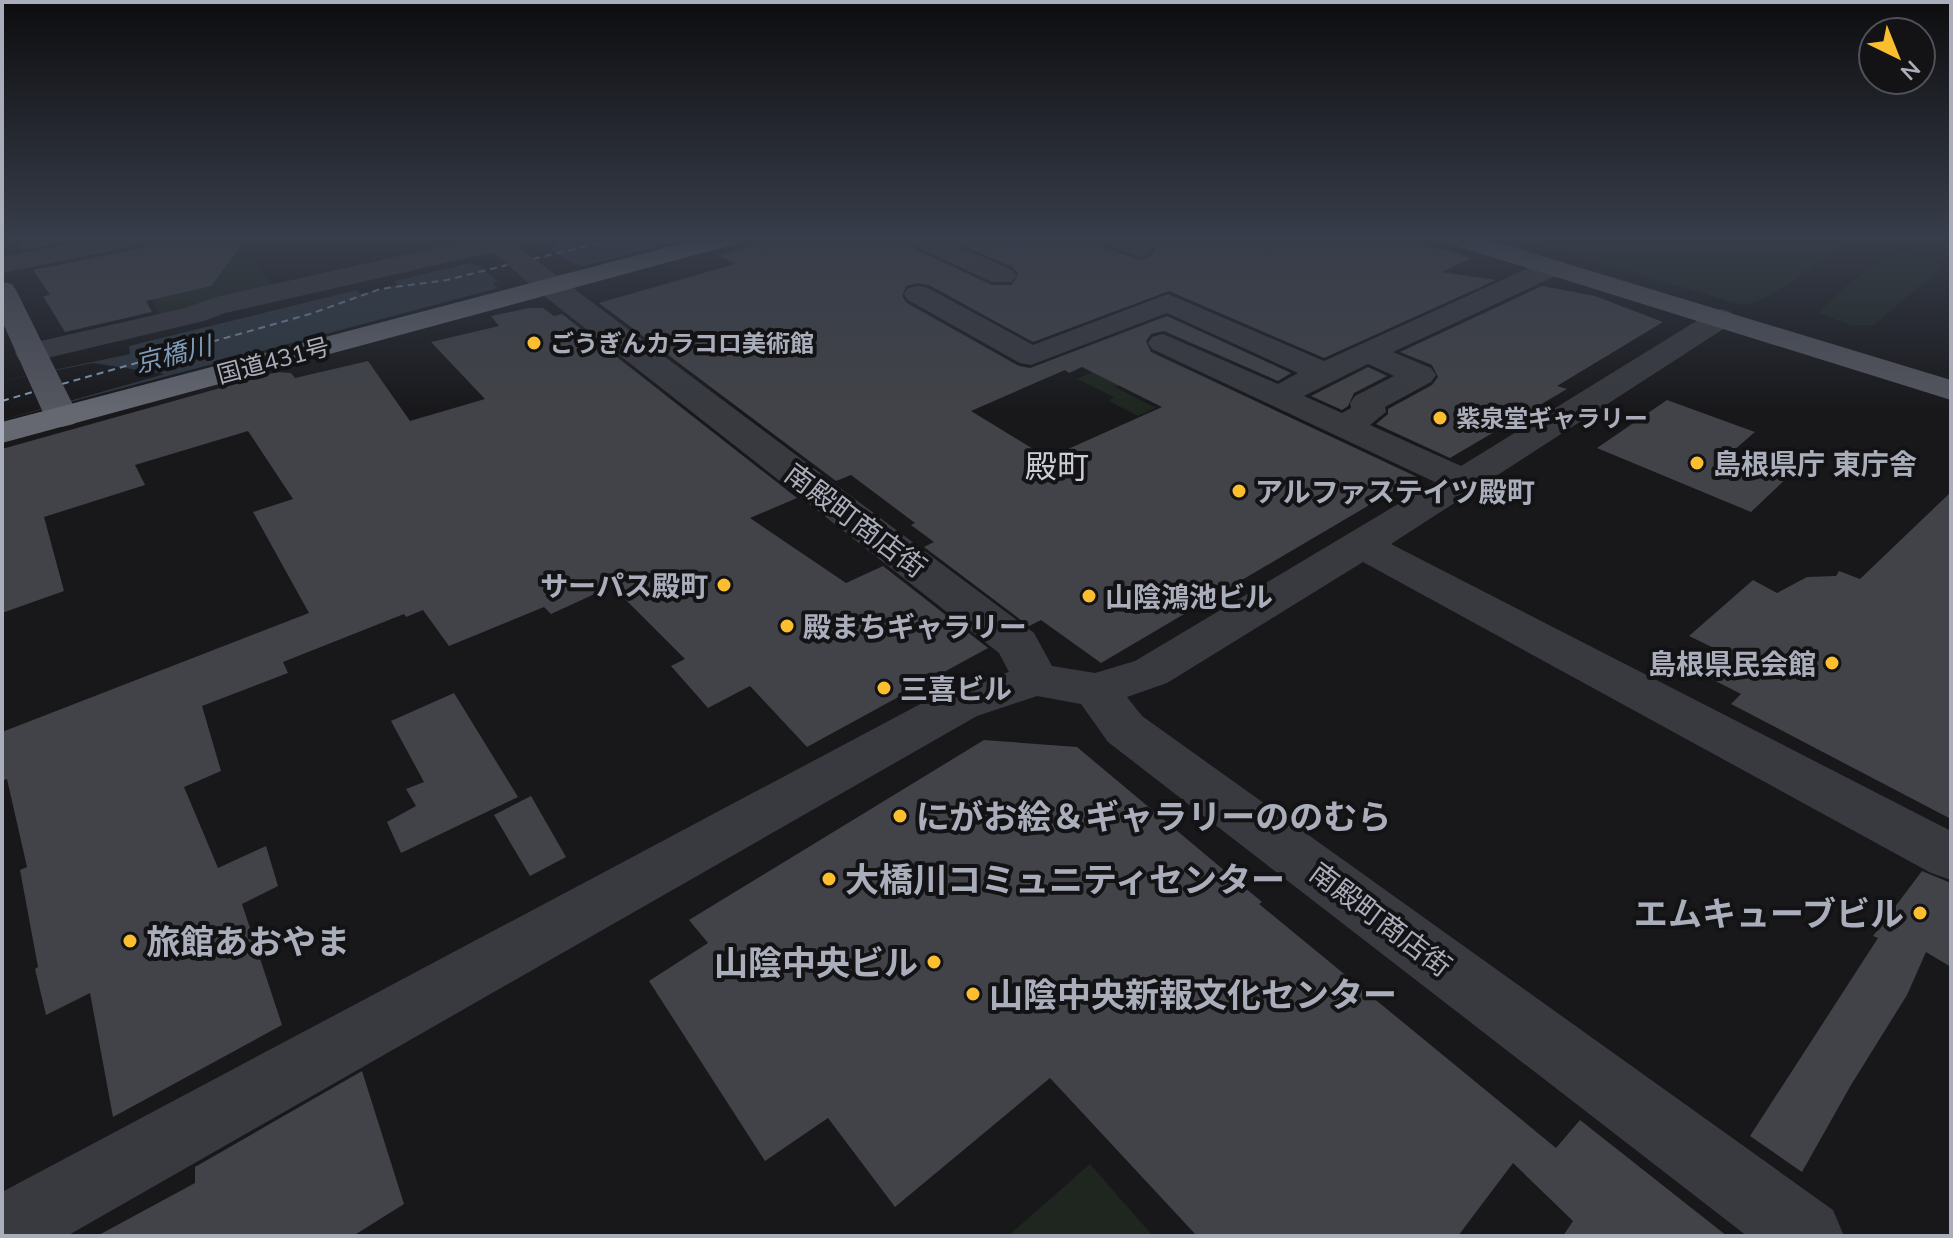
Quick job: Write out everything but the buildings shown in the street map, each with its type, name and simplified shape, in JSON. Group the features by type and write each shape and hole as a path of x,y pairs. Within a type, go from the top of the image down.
{"highway":[{"name":"国道431号","path":"2,433 398,296"}],"main road":[{"path":"4,296 24,356 60,411"},
{"path":"1648,296 1951,390"}],"street":[{"path":"24,356 194,315 216,306 277,296"},
{"name":"南殿町商店街","path":"570,296 1018,644 1036,680"},
{"path":"921,296 1031,356 1168,303 1324,373"},
{"path":"1278,396 1491,296"},
{"path":"4,1225 960,704 1036,680 1096,690 1151,672 1362,545 1721,318"},
{"path":"1163,343 1463,481"},
{"path":"1343,426 1369,412 1367,403 1420,375 1368,353"},
{"path":"1362,545 1951,857"},
{"name":"南殿町商店街","path":"1096,690 1125,729 1807,1236"}],"shaded area":[{"path":"150,296 252,296 162,317"},
{"path":"1711,296 1769,296 1743,305"},
{"path":"1909,296 1874,325 1851,325 1819,313 1835,297"},
{"path":"1123,359 1149,371 1115,387 1156,408 1138,416 1109,401 1114,397 1077,379"},
{"path":"1090,1164 1153,1236 1008,1236"}],"water":[{"name":"京橋川","path":"333,296 469,296 2,420 2,381 130,354 129,346"}],"pier":[{"path":"93,363 165,374 2,420 2,381"}],"ferry route":[{"path":"62,384 310,314 361,296"},
{"path":"2,401 36,391"}],"place":[{"name":"ごうぎんカラコロ美術館","path":"534,343"},
{"name":"紫泉堂ギャラリー","path":"1440,418"},
{"name":"島根県庁 東庁舎","path":"1697,463"},
{"name":"アルファステイツ殿町","path":"1239,491"},
{"name":"サーパス殿町","path":"724,585"},
{"name":"山陰鴻池ビル","path":"1089,596"},
{"name":"殿まちギャラリー","path":"787,626"},
{"name":"島根県民会館","path":"1832,663"},
{"name":"三喜ビル","path":"884,688"},
{"name":"にがお絵＆ギャラリーののむら","path":"900,816"},
{"name":"大橋川コミュニティセンター","path":"829,879"},
{"name":"エムキューブビル","path":"1920,913"},
{"name":"旅館あおやま","path":"130,941"},
{"name":"山陰中央ビル","path":"934,962"},
{"name":"山陰中央新報文化センター","path":"973,994"}],"district":[{"name":"殿町","path":"1057,466"}]}
